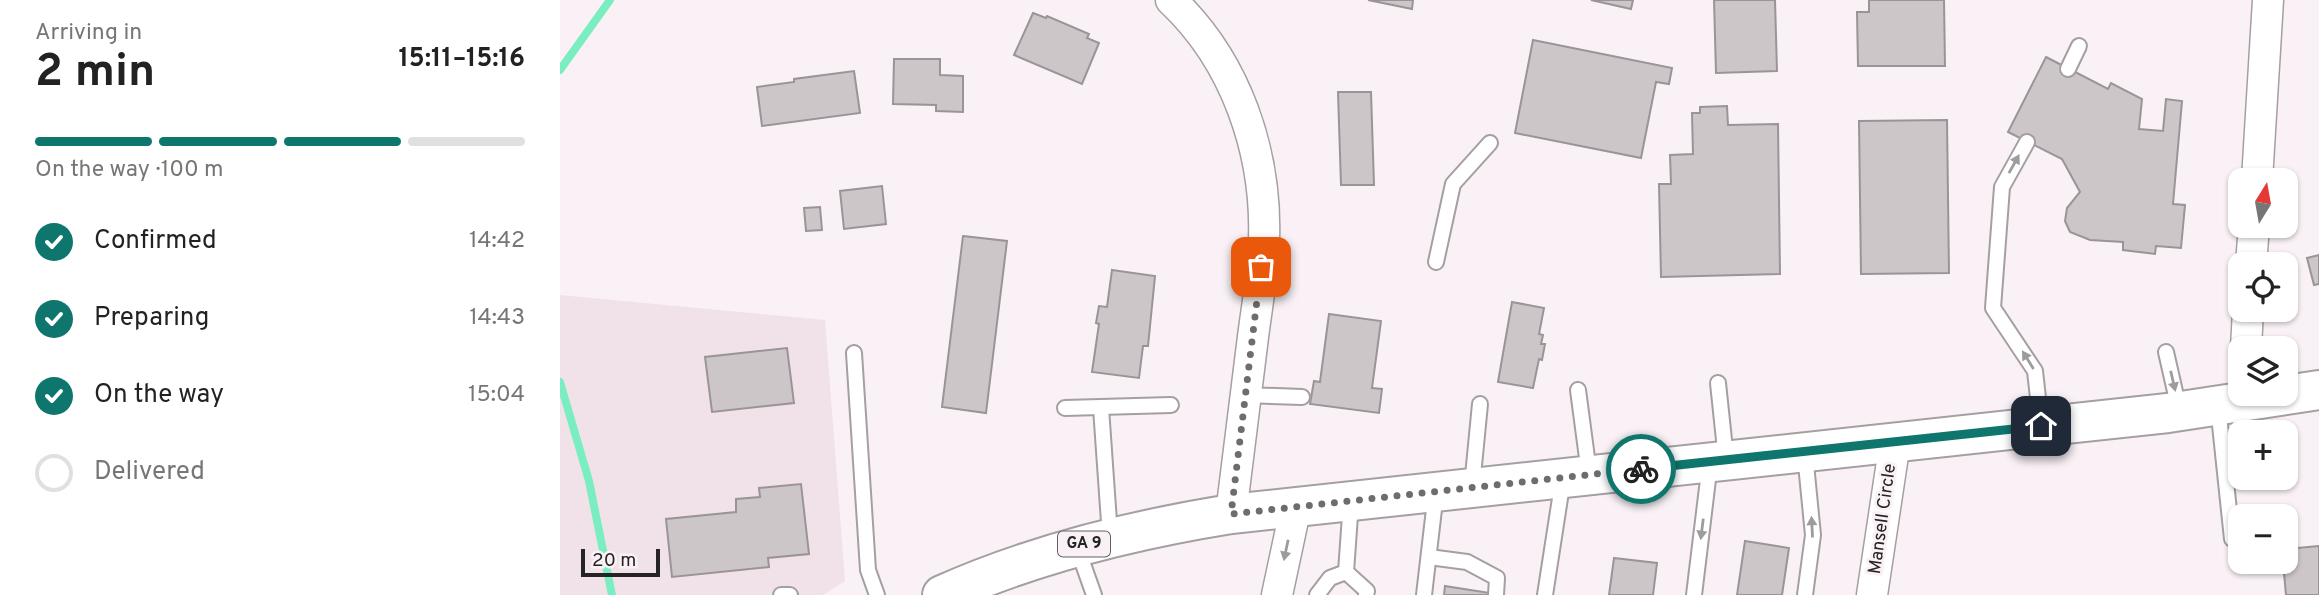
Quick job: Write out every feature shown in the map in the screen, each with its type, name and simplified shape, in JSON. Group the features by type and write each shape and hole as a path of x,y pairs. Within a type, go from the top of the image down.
{"highway":[{"name":"GA 9","path":"2298,393 2319,390"},
{"name":"GA 9","path":"944,594 1032,560 1093,542 1162,525 1231,514 2179,411 2228,402"}],"street":[{"path":"1171,0 1189,16 1229,76 1254,142 1263,192 1264,242 1231,514"},
{"path":"2258,168 2268,0"},
{"name":"Mansell Circle","path":"1872,595 1895,442"},
{"path":"1277,595 1296,506"}],"lane":[{"path":"2068,69 2079,46"},
{"path":"2027,142 2002,187 1993,308 2035,371 2041,426"},
{"path":"1436,262 1454,184 1490,144"},
{"path":"2166,352 2179,411"},
{"path":"855,353 868,570 877,595"},
{"path":"1695,595 1718,461 1718,383"},
{"path":"1545,595 1576,476 1578,390"},
{"path":"1245,396 1302,397"},
{"path":"1424,595 1429,556 1454,489 1480,404"},
{"path":"1065,408 1171,405"},
{"path":"2234,504 2239,406"},
{"path":"1094,595 1093,542 1101,408"},
{"path":"1805,452 1813,535 1805,595"},
{"path":"1346,572 1351,500"},
{"path":"1429,556 1466,562 1497,578 1496,595"},
{"path":"1317,595 1330,578 1346,572"},
{"path":"1346,572 1367,591 1366,595"},
{"path":"781,595 790,595"}],"shaded area":[{"path":"560,295 825,320 845,581 823,595 560,595"}],"building":[{"path":"1368,0 1413,0 1412,9"},
{"path":"1591,0 1633,0 1631,9"},
{"path":"1714,0 1775,0 1777,71 1716,73"},
{"path":"1869,0 1944,0 1945,66 1858,66 1857,12 1869,12"},
{"path":"1033,13 1046,18 1047,16 1089,34 1087,38 1099,43 1082,84 1014,55"},
{"path":"1533,40 1672,68 1669,84 1656,82 1641,158 1515,133"},
{"path":"2046,57 2108,89 2111,83 2142,99 2139,129 2163,131 2166,99 2182,101 2173,204 2185,205 2181,248 2156,246 2155,254 2123,250 2123,242 2090,240 2070,232 2065,221 2067,208 2080,192 2062,159 2008,132"},
{"path":"894,59 940,59 940,75 963,76 963,112 936,111 936,105 893,104"},
{"path":"854,71 860,113 762,126 757,87"},
{"path":"1338,92 1371,92 1374,185 1341,185"},
{"path":"1727,106 1728,125 1778,124 1780,274 1661,277 1659,184 1671,184 1670,155 1693,154 1692,113 1700,113 1700,107"},
{"path":"1947,120 1949,273 1861,274 1859,121"},
{"path":"882,186 886,224 844,229 840,191"},
{"path":"820,207 822,230 806,231 804,208"},
{"path":"963,236 1007,241 986,413 942,407"},
{"path":"2319,255 2319,284 2314,285 2307,258"},
{"path":"1112,270 1155,276 1148,346 1143,346 1139,378 1092,372 1099,306 1107,307"},
{"path":"1512,302 1544,308 1539,334 1543,335 1541,344 1545,344 1533,388 1498,382"},
{"path":"1329,314 1381,321 1372,388 1382,389 1379,413 1310,404 1314,381 1320,382"},
{"path":"787,348 794,403 712,412 705,357"},
{"path":"801,484 809,554 768,558 769,567 672,577 666,519 736,512 736,499 760,497 759,488"},
{"path":"1745,541 1789,548 1782,595 1737,595"},
{"path":"2319,546 2319,595 2286,595 2284,574 2298,574 2298,548"},
{"path":"1614,558 1657,563 1653,595 1609,595"},
{"path":"1445,586 1490,593 1490,595 1444,595"}],"waterway":[{"path":"560,70 610,0"},
{"path":"560,382 589,481 612,595"}],"way so far":[{"path":"1261,267 1231,514 1641,469"}],"route":[{"path":"1641,469 2041,426"}]}
